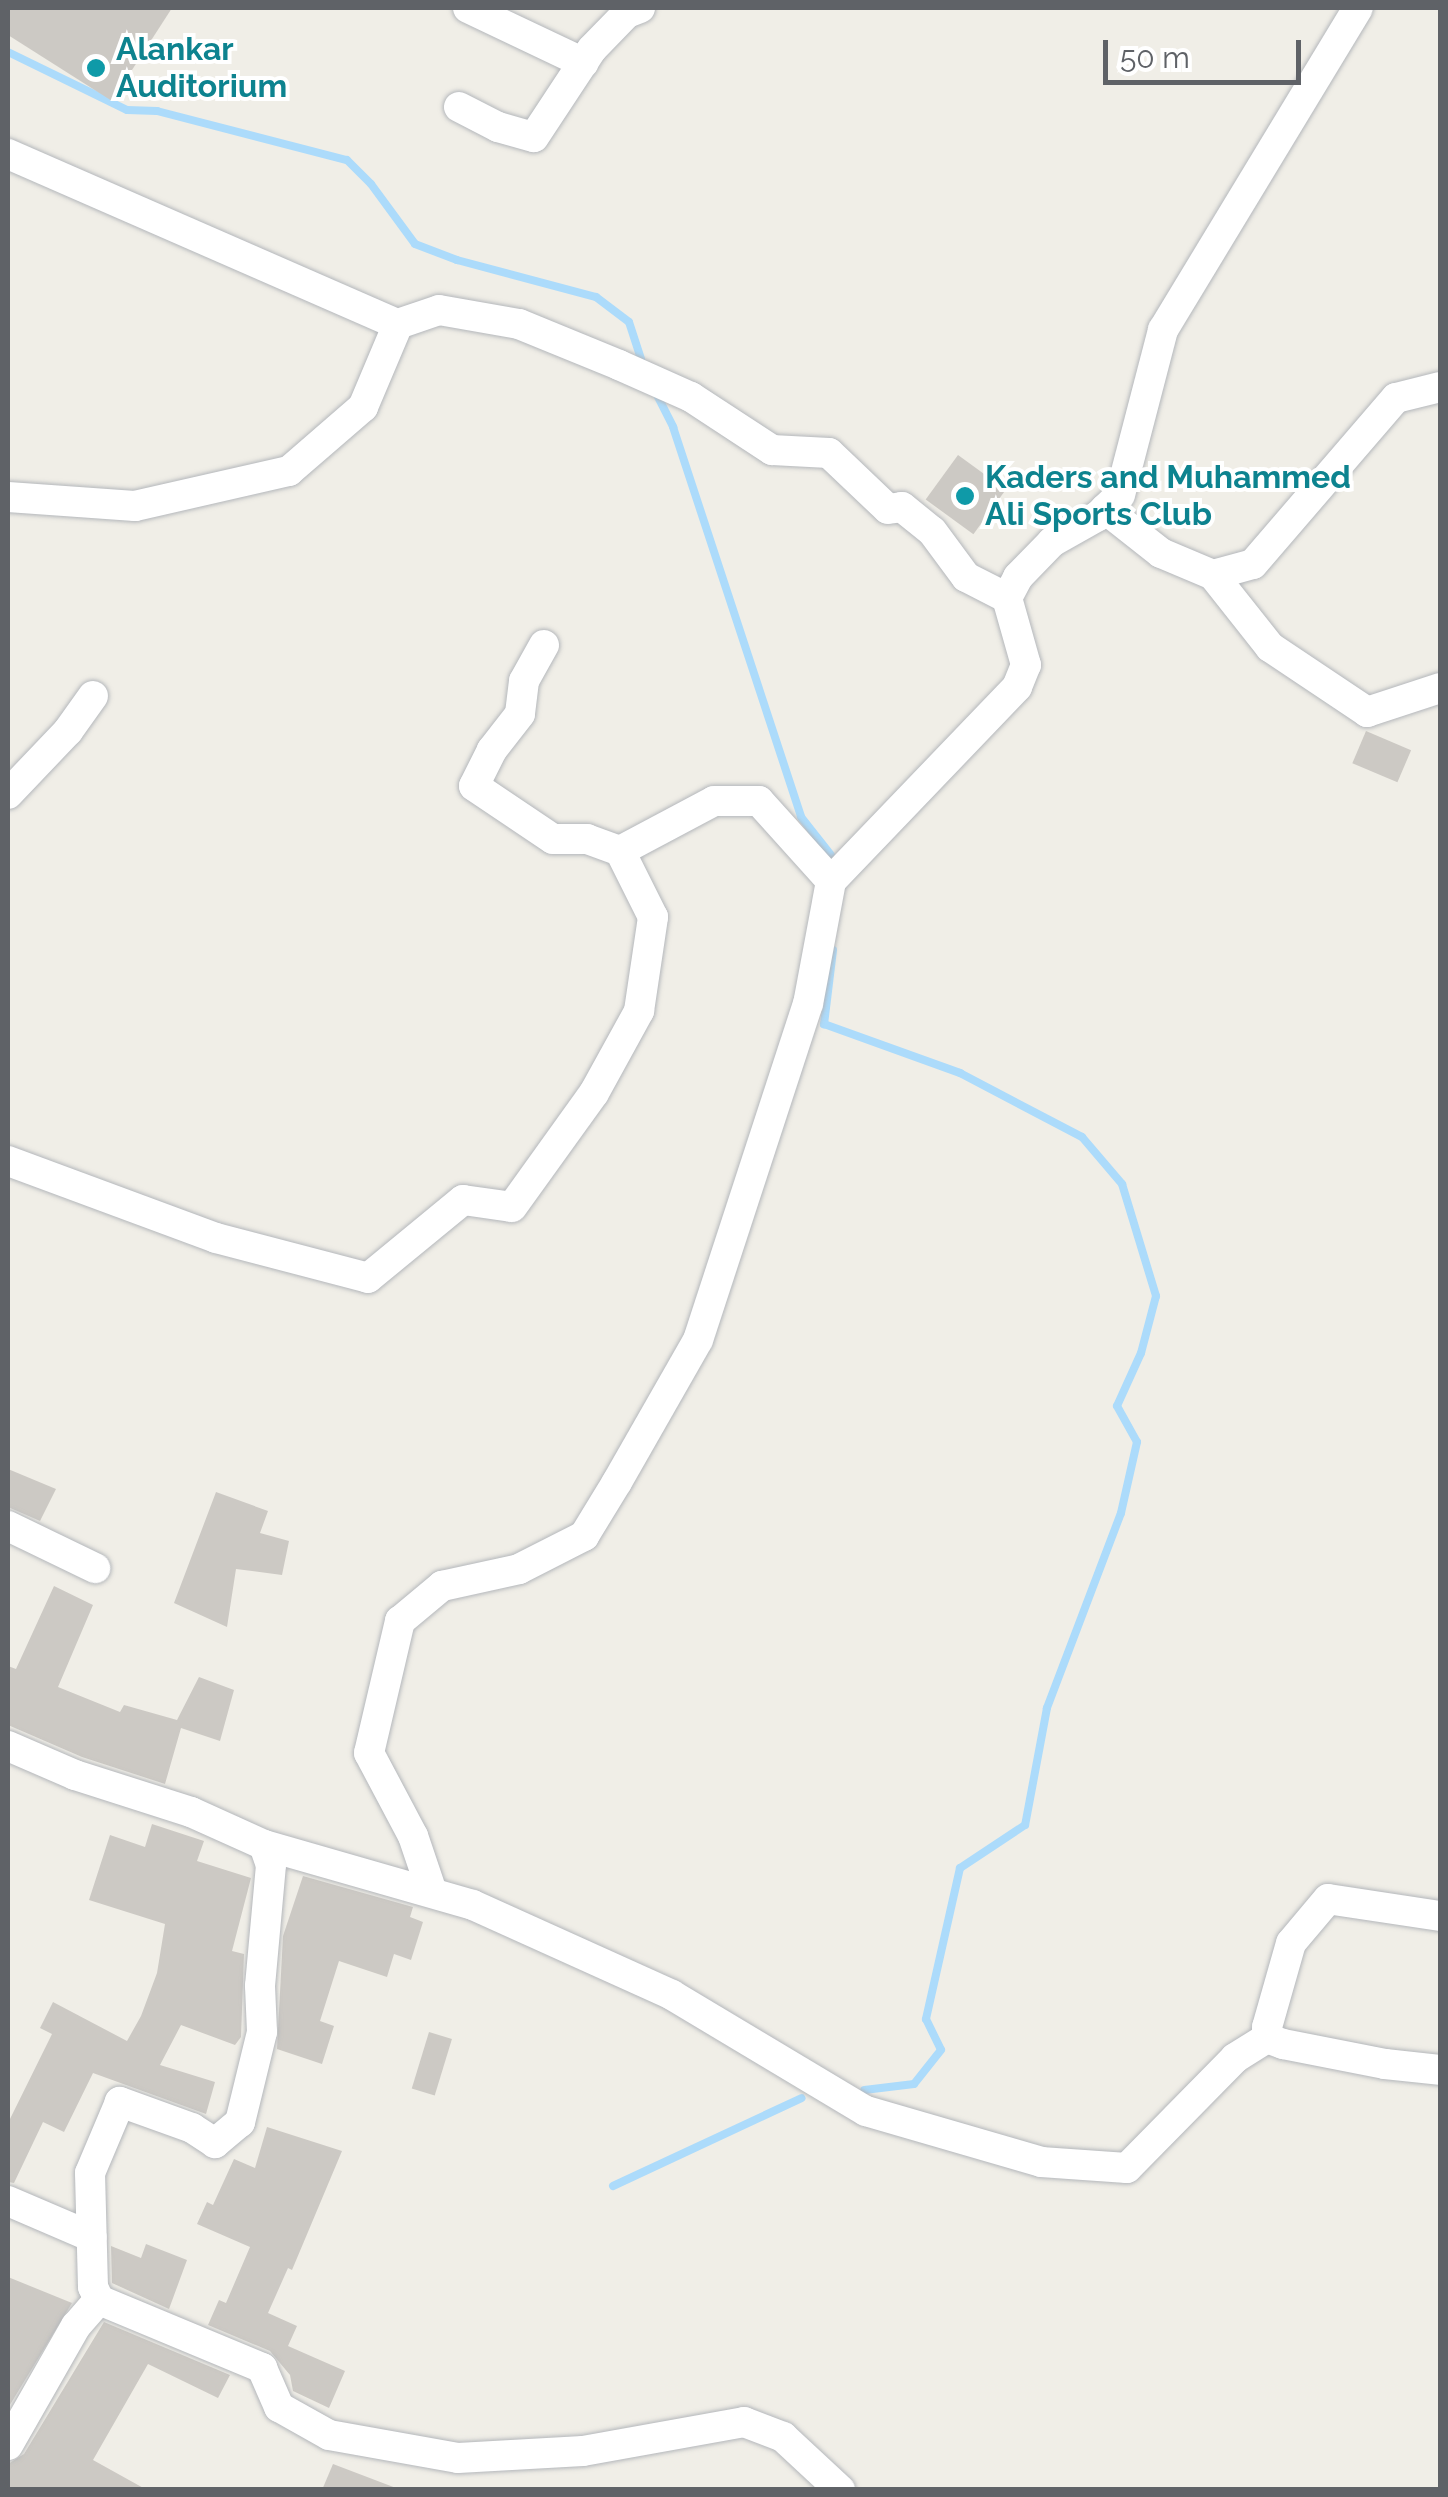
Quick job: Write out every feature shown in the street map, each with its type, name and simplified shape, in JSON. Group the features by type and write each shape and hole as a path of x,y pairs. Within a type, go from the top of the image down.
{"street":[{"path":"468,8 584,63"},
{"path":"460,106 498,127 534,137 604,35 627,12 640,8"},
{"path":"432,1892 413,1836 369,1753 400,1621 442,1586 520,1569 584,1536 617,1482 698,1340 808,1004 831,880 1017,687 1026,665 1007,598 1018,576 1052,542 1120,495 1163,330 1358,8"},
{"path":"8,154 398,324 440,310 519,324 692,398 772,450 829,454 888,510 902,508 932,531 966,577 1007,598"},
{"path":"8,497 135,506 289,471 362,408 398,324"},
{"path":"1213,574 1253,564 1396,398 1440,387"},
{"path":"1105,509 1160,554 1213,574 1270,647 1367,712 1440,688"},
{"path":"8,1161 216,1238 368,1278 463,1200 512,1207 594,1093 639,1011 653,918 620,851 587,839 553,839 474,786 492,750 520,714 524,681 544,644"},
{"path":"8,794 68,731 93,696"},
{"path":"620,851 714,800 759,801 831,880"},
{"path":"8,1526 95,1568"},
{"path":"8,1746 74,1775 191,1812 264,1846 473,1905 672,1996 866,2111 1042,2162 1127,2168 1235,2058 1267,2038 1385,2064 1440,2070"},
{"path":"264,1846 271,1866 272,1888 260,1986 262,2032 240,2122 214,2143 192,2128 120,2102 90,2172 93,2286 100,2300 262,2368 278,2407 329,2436 458,2458 582,2452 744,2422 783,2437 840,2490"},
{"path":"1267,2038 1272,2004 1291,1943 1328,1898 1440,1916"},
{"path":"8,2201 92,2237"},
{"path":"8,2445 76,2326 100,2300"}],"building":[{"name":"Alankar Auditorium","path":"8,8 172,8 112,101 8,35"},
{"name":"Kaders and Muhammed Ali Sports Club","path":"958,455 1006,490 973,534 926,499"},
{"path":"1366,731 1411,750 1397,782 1352,763"},
{"path":"8,1469 56,1489 40,1521 8,1507"},
{"path":"216,1492 268,1511 260,1533 289,1541 282,1575 236,1569 227,1627 174,1603"},
{"path":"54,1586 93,1605 58,1687 120,1712 124,1705 177,1720 199,1677 234,1690 220,1741 181,1728 165,1784 82,1757 8,1725 8,1666 16,1669"},
{"path":"152,1824 204,1841 197,1861 251,1878 232,1951 244,1954 241,2037 235,2045 181,2025 160,2065 215,2082 206,2114 93,2073 64,2132 43,2122 14,2183 8,2182 8,2123 52,2034 40,2028 53,2002 127,2041 141,2016 157,1973 165,1924 89,1900 110,1835 145,1847"},
{"path":"303,1876 413,1907 410,1917 423,1922 411,1960 394,1954 387,1977 339,1961 320,2021 334,2026 322,2064 277,2049 283,1936"},
{"path":"429,2032 452,2039 435,2095 412,2088"},
{"path":"267,2127 342,2151 292,2270 288,2268 268,2313 297,2326 288,2346 345,2371 329,2408 293,2391 290,2375 270,2351 208,2325 219,2300 226,2303 250,2247 197,2224 207,2202 213,2205 234,2159 255,2168"},
{"path":"146,2244 187,2260 169,2309 112,2283 111,2246 141,2258"},
{"path":"8,2277 72,2303 8,2408"},
{"path":"104,2322 230,2375 218,2398 148,2364 93,2460 147,2490 8,2490 8,2464 24,2454"},
{"path":"333,2464 396,2488 322,2490"}],"waterway":[{"path":"8,52 127,110 157,111 347,160 371,184 415,244 457,260 596,297 629,322 641,359"},
{"path":"657,395 673,427 801,817 831,855"},
{"path":"833,950 824,1024 960,1073 1082,1137 1122,1184 1156,1296 1141,1353 1117,1406 1137,1442 1121,1513 1047,1708 1025,1825 960,1868 926,2019 941,2050 914,2084 864,2090"},
{"path":"613,2186 802,2098"}],"place":[{"name":"Alankar Auditorium","path":"96,68"},
{"name":"Kaders and Muhammed Ali Sports Club","path":"965,496"}]}
